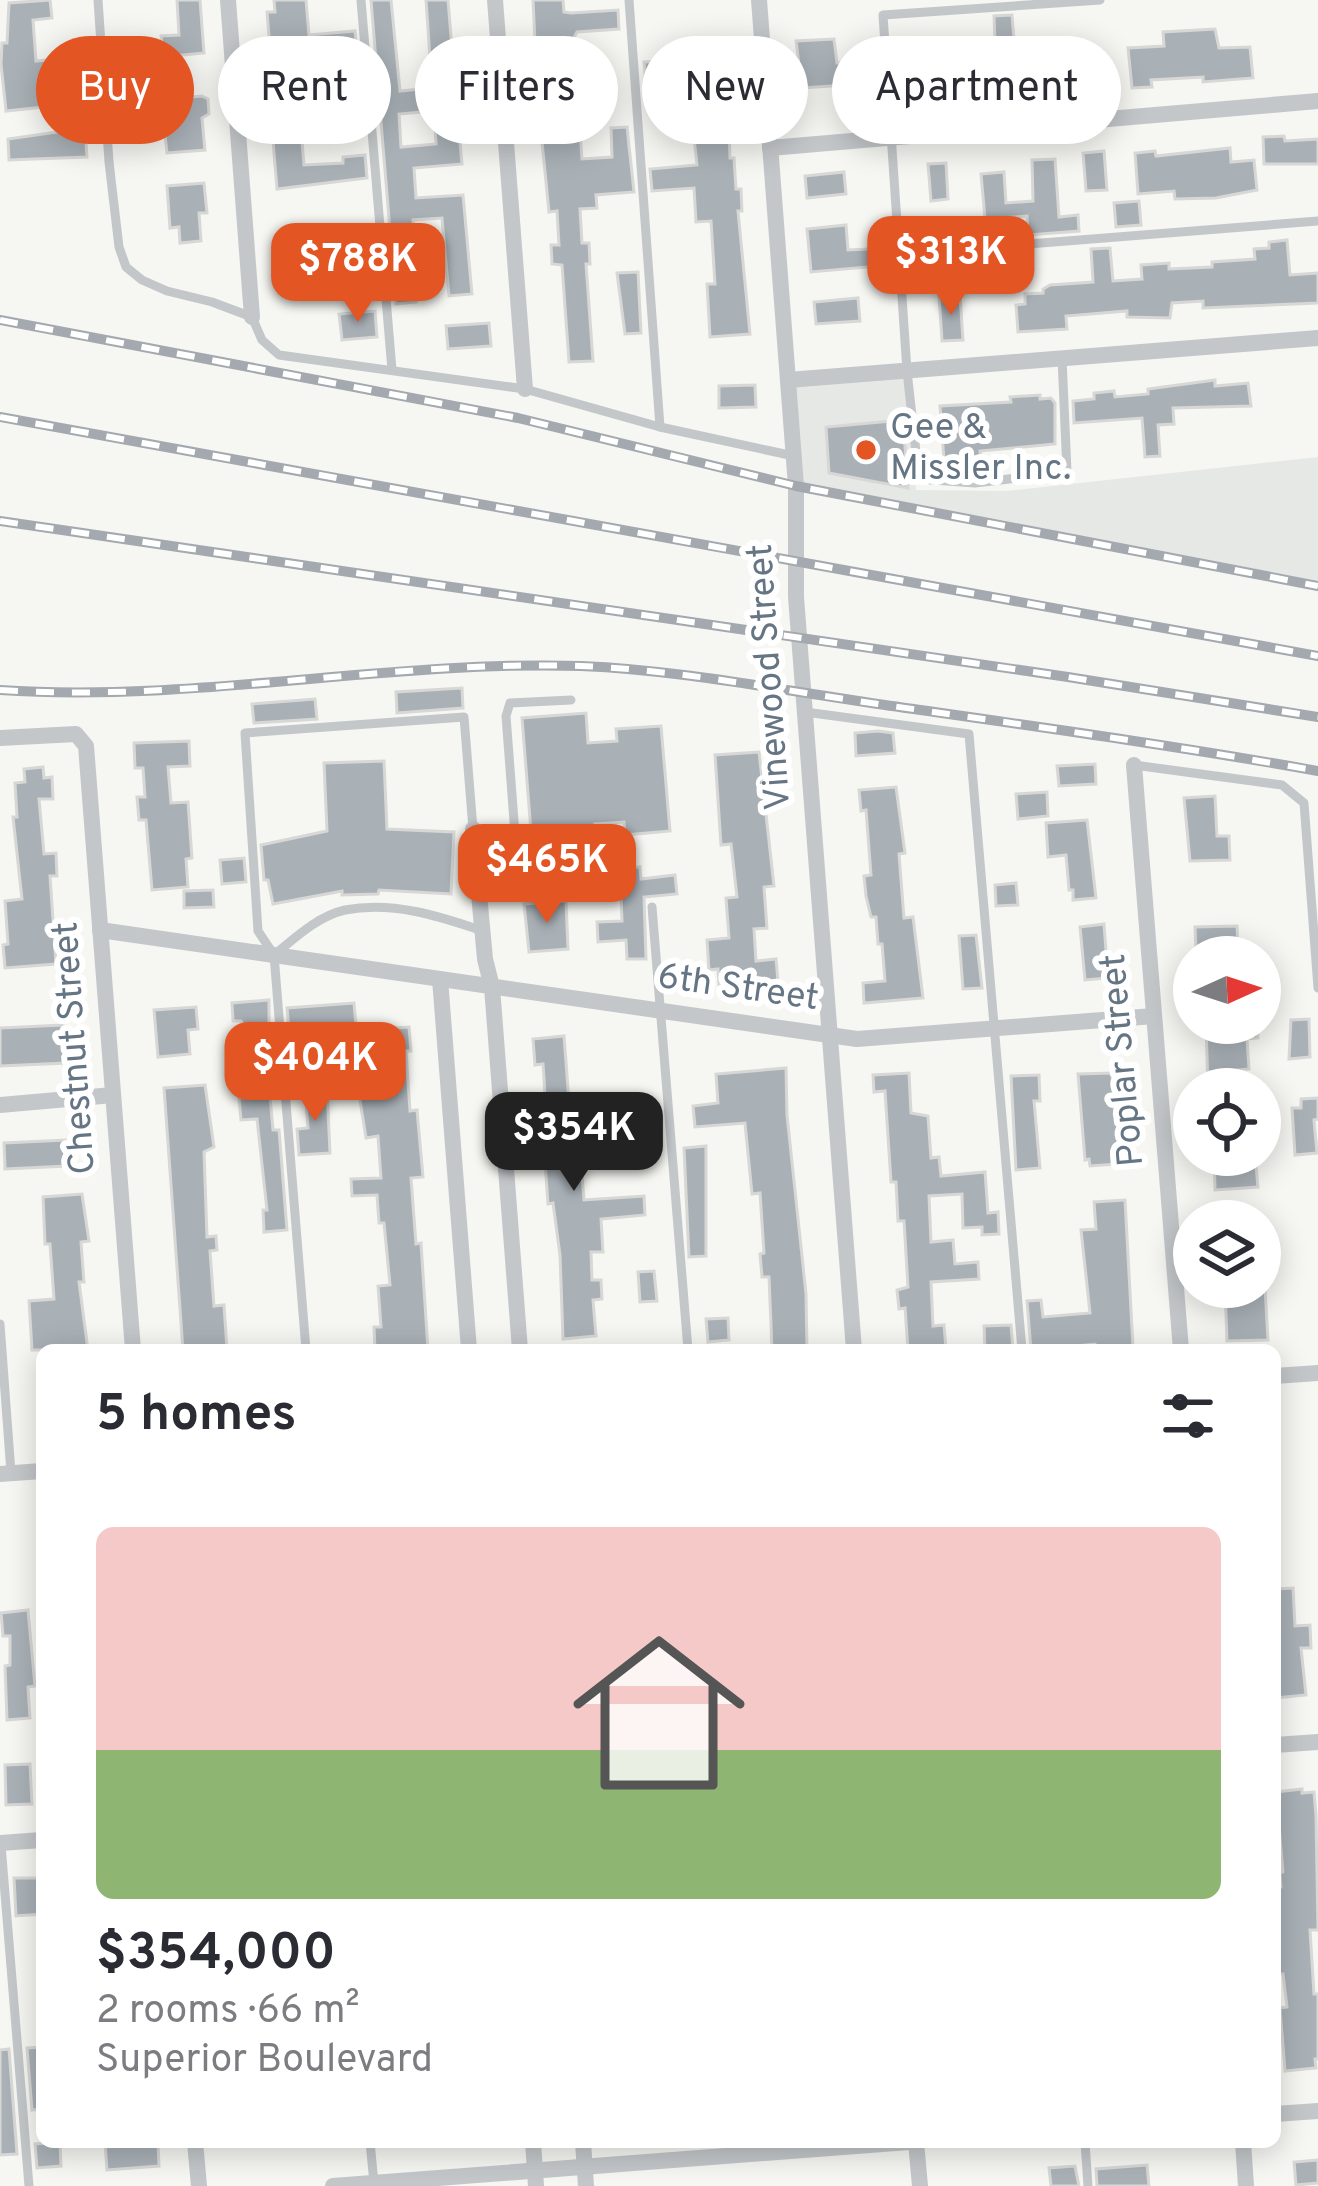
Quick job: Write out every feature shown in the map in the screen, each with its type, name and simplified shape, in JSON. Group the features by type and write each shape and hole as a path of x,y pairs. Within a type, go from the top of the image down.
{"street":[{"path":"228,0 252,317"},
{"path":"495,0 525,389"},
{"name":"Vinewood Street","path":"759,0 794,456 796,597 854,1344"},
{"path":"1121,118 1318,101"},
{"path":"770,148 832,143"},
{"path":"788,380 1318,338"},
{"name":"Chestnut Street","path":"0,738 64,733 76,734 84,742 133,1344"},
{"name":"Poplar Street","path":"1134,765 1180,1344"},
{"path":"473,829 492,987 520,1344"},
{"name":"6th Street","path":"100,929 857,1039 1154,1016"},
{"path":"440,980 469,1344"},
{"path":"0,1105 113,1096"},
{"path":"1281,1376 1318,1373"},
{"path":"6,1473 36,1471"},
{"path":"1281,1745 1318,1742"},
{"path":"0,1841 36,1840"},
{"path":"1281,2114 1318,2111"},
{"path":"196,2148 199,2186"},
{"path":"533,2148 535,2178"},
{"path":"333,2186 586,2176 748,2148"},
{"path":"913,2148 920,2186"},
{"path":"1243,2148 1246,2186"}],"lane":[{"path":"98,0 119,247 125,267 142,280 252,317 262,340 279,355 525,389 660,427 794,456"},
{"path":"361,0 392,370"},
{"path":"628,0 660,427"},
{"path":"884,36 883,16 1100,0"},
{"path":"892,144 919,479 975,484 1067,472 1062,358"},
{"path":"901,254 1318,221"},
{"path":"476,863 508,852 515,834 506,716 510,703 571,700"},
{"path":"805,712 969,734 1021,1344"},
{"path":"306,1344 274,955 258,931 244,733 464,717 473,829"},
{"path":"1134,765 1282,785 1304,803 1318,988"},
{"path":"652,907 687,1344"},
{"path":"274,955 310,926 344,910 423,910 482,931"},
{"path":"0,1324 6,1473"},
{"path":"0,1841 29,2186"},
{"path":"371,2148 374,2183"},
{"path":"1085,2148 1088,2186"}],"shaded area":[{"path":"907,371 916,490 1006,491 1318,457 1318,586 796,486 788,380"}],"building":[{"path":"50,0 52,18 33,20 36,108 6,111 1,64 9,3"},
{"path":"177,0 200,0 204,53 194,54 194,36 161,36 179,35"},
{"path":"274,0 306,0 309,35 355,31 355,36 269,36 267,12 275,12"},
{"path":"371,0 391,0 400,91 415,90 415,113 399,114 401,147 460,144 462,164 414,168 416,198 463,195 472,294 449,296 442,218 413,220 416,302 396,304 383,144 391,144 391,36 374,36"},
{"path":"426,0 448,0 451,36 428,36"},
{"path":"533,0 563,0 564,12 571,13 618,10 619,29 535,36"},
{"path":"1012,15 1014,36 995,36 994,16"},
{"path":"1215,29 1219,48 1250,47 1253,78 1151,80 1152,87 1132,88 1128,48 1164,46 1163,32"},
{"path":"832,39 832,86 808,88 808,40"},
{"path":"194,97 208,99 209,114 202,118 205,150 167,153 166,144 194,144"},
{"path":"627,127 634,192 596,195 597,208 580,209 582,243 589,243 590,264 586,264 593,361 569,362 562,265 552,264 551,245 559,245 557,211 549,212 542,144 581,144 582,159 612,157 618,128"},
{"path":"36,135 36,144 86,144 87,157 9,160 8,139"},
{"path":"1284,136 1285,141 1318,139 1318,164 1264,164 1263,137"},
{"path":"273,144 302,144 304,165 343,163 343,157 365,155 367,178 277,189"},
{"path":"695,144 730,144 736,189 741,189 742,211 738,211 750,334 710,337 707,284 715,284 711,221 696,222 694,188 652,191 650,169 697,165"},
{"path":"1230,148 1231,162 1254,160 1257,190 1216,198 1175,199 1174,191 1138,194 1135,153 1155,151 1156,156"},
{"path":"1104,151 1107,190 1086,191 1083,153"},
{"path":"1055,159 1059,217 1078,215 1079,231 1028,235 1027,216 985,219 981,174 1004,172 1006,203 1033,201 1032,160"},
{"path":"946,163 948,199 931,201 928,164"},
{"path":"844,172 846,194 807,198 805,176"},
{"path":"204,183 207,213 199,213 201,241 180,243 179,227 170,228 167,186"},
{"path":"1139,201 1141,225 1116,227 1114,203"},
{"path":"846,225 848,250 890,248 891,265 811,272 807,229"},
{"path":"1287,240 1290,275 1318,273 1318,303 1203,308 1203,301 1172,303 1170,318 1127,317 1127,311 1066,316 1067,329 1018,332 1016,305 1025,304 1025,294 1043,293 1050,285 1093,282 1091,249 1110,248 1113,281 1142,279 1141,265 1212,267 1212,262 1255,259 1254,249"},
{"path":"638,272 641,333 625,334 617,273"},
{"path":"960,295 963,340 942,341 939,296"},
{"path":"858,298 860,321 816,324 814,302"},
{"path":"375,311 377,337 342,340 339,314"},
{"path":"489,323 491,346 448,349 446,326"},
{"path":"1215,380 1215,386 1248,383 1251,406 1173,408 1174,424 1158,425 1160,456 1145,457 1142,418 1074,423 1073,401 1094,399 1094,393 1114,391 1115,397 1148,394 1148,389"},
{"path":"755,385 756,407 719,408 719,386"},
{"path":"1040,395 1055,403 1055,444 980,451 981,456 944,460 940,406 1011,402 1010,397"},
{"name":"Gee & Missler Inc.","path":"903,420 908,488 829,473 826,427"},
{"path":"462,688 463,708 397,713 396,692"},
{"path":"315,699 317,719 254,723 252,704"},
{"path":"586,713 588,743 617,741 616,729 661,726 670,831 625,835 624,822 595,824 596,839 532,844 522,718"},
{"path":"855,733 893,733 895,753 856,756"},
{"path":"189,741 190,766 168,767 171,803 188,802 192,858 186,859 188,887 152,890 146,820 139,820 137,797 145,797 143,768 135,768 134,743"},
{"path":"759,752 774,886 764,887 767,928 754,929 756,961 776,959 778,981 719,985 718,969 709,970 707,940 729,938 726,898 737,897 731,844 721,845 715,755"},
{"path":"384,761 387,829 454,832 451,894 379,890 378,894 342,895 342,891 273,904 268,880 264,880 261,845 327,831 324,763"},
{"path":"1095,764 1096,784 1059,786 1057,766"},
{"path":"43,767 44,778 52,777 53,799 39,799 44,854 56,853 57,876 50,876 56,964 5,968 5,901 22,899 13,817 17,817 15,783 25,782 24,769"},
{"path":"896,787 905,853 899,854 904,918 913,917 923,998 864,1003 863,983 885,981 876,917 871,917 866,896 864,876 871,875 866,810 861,811 859,790"},
{"path":"1047,792 1048,816 1018,819 1016,794"},
{"path":"1215,796 1217,836 1229,836 1230,860 1190,861 1184,798"},
{"path":"1087,820 1096,898 1073,900 1066,855 1048,857 1046,823"},
{"path":"244,858 246,882 222,884 220,860"},
{"path":"640,867 641,879 675,875 677,894 644,897 646,959 627,959 626,940 598,942 597,922 622,921 620,869"},
{"path":"1016,883 1018,905 996,906 995,885"},
{"path":"213,890 214,907 184,908 184,891"},
{"path":"566,901 568,949 529,952 524,904"},
{"path":"1104,924 1108,978 1085,980 1080,927"},
{"path":"1237,926 1237,936 1195,936 1195,927"},
{"path":"976,935 982,988 963,989 959,936"},
{"path":"269,1000 269,1051 247,1053 245,1028 241,1021 233,1021 232,1003"},
{"path":"354,1003 356,1026 289,1029 287,1008"},
{"path":"196,1007 198,1029 188,1030 190,1054 158,1057 154,1010"},
{"path":"1309,1019 1310,1057 1289,1059 1291,1020"},
{"path":"63,1025 66,1063 0,1066 0,1028"},
{"path":"409,1027 410,1111 417,1110 423,1177 411,1178 428,1344 375,1344 374,1327 381,1327 378,1286 390,1285 384,1223 379,1223 377,1195 352,1196 351,1179 381,1178 378,1136 366,1138 356,1075 370,1074 367,1030"},
{"path":"564,1036 569,1101 580,1100 583,1140 594,1139 594,1161 581,1162 584,1200 644,1196 645,1215 601,1219 603,1252 591,1252 592,1280 601,1280 602,1299 593,1300 596,1336 563,1339 560,1255 553,1203 548,1204 543,1064 535,1065 533,1039"},
{"path":"1207,1044 1247,1044 1249,1068 1207,1068"},
{"path":"786,1068 807,1344 772,1344 769,1277 762,1277 760,1254 764,1253 760,1193 752,1194 745,1123 695,1127 693,1106 718,1103 716,1074"},
{"path":"909,1073 911,1113 928,1116 931,1158 939,1157 941,1176 985,1172 988,1213 998,1212 999,1234 982,1235 982,1227 963,1228 962,1194 929,1196 931,1242 953,1240 955,1264 978,1262 979,1279 931,1282 933,1326 944,1325 946,1344 908,1344 905,1308 899,1309 897,1290 908,1287 904,1221 898,1221 896,1182 891,1182 885,1091 874,1092 873,1075"},
{"path":"1112,1073 1114,1107 1125,1106 1127,1127 1119,1128 1122,1159 1118,1164 1090,1166 1089,1159 1085,1160 1078,1074"},
{"path":"1039,1075 1040,1101 1034,1101 1040,1168 1016,1170 1011,1076"},
{"path":"205,1085 214,1147 204,1152 207,1237 216,1236 217,1250 210,1251 214,1306 224,1305 227,1344 183,1344 164,1088"},
{"path":"327,1088 330,1153 299,1155 297,1129 308,1128 305,1089"},
{"path":"270,1096 273,1130 279,1130 287,1230 264,1232 263,1210 267,1210 257,1119 241,1120 239,1098"},
{"path":"1318,1098 1317,1153 1295,1155 1292,1108 1301,1108 1301,1099"},
{"path":"66,1140 67,1166 5,1169 4,1143"},
{"path":"706,1146 706,1256 689,1257 684,1148"},
{"path":"1215,1176 1257,1176 1258,1187 1215,1190"},
{"path":"82,1194 89,1241 81,1242 84,1282 79,1282 87,1344 36,1344 32,1350 29,1301 54,1299 43,1197"},
{"path":"1125,1200 1133,1344 1031,1344 1027,1301 1041,1300 1043,1317 1090,1313 1081,1230 1096,1229 1094,1202"},
{"path":"654,1271 657,1301 640,1302 638,1272"},
{"path":"1226,1308 1266,1308 1268,1340 1227,1341"},
{"path":"728,1318 729,1340 708,1342 706,1319"},
{"path":"1011,1325 1013,1344 985,1344 984,1326"},
{"path":"1293,1588 1295,1626 1310,1625 1311,1648 1301,1648 1306,1695 1281,1697 1281,1589"},
{"path":"28,1610 35,1686 28,1687 30,1718 7,1720 5,1666 10,1665 10,1636 3,1636 1,1613"},
{"path":"30,1764 32,1804 6,1805 5,1765"},
{"path":"1281,1791 1314,1792 1318,1930 1310,1930 1314,1994 1318,1994 1316,2068 1285,2071 1281,2021 1281,2008 1287,2007 1281,1974"},
{"path":"14,1878 36,1878 36,1914 16,1916"},
{"path":"36,2047 36,2110 32,2110 27,2048"},
{"path":"9,2049 17,2154 0,2155 0,2050"},
{"path":"35,2144 36,2148 60,2148 61,2166 37,2168"},
{"path":"105,2148 158,2148 159,2166 107,2170"},
{"path":"1318,2160 1318,2183 1296,2185 1294,2162"},
{"path":"1147,2165 1149,2186 1097,2186 1096,2169"},
{"path":"1075,2166 1079,2186 1051,2186 1049,2168"}],"railway":[{"path":"0,320 518,418 796,486 1318,586"},
{"path":"0,417 1318,656"},
{"path":"0,521 1318,717"},
{"path":"0,690 145,691 436,669 618,668 1318,771"}],"place":[{"name":"Gee & Missler Inc.","path":"866,450"}]}
